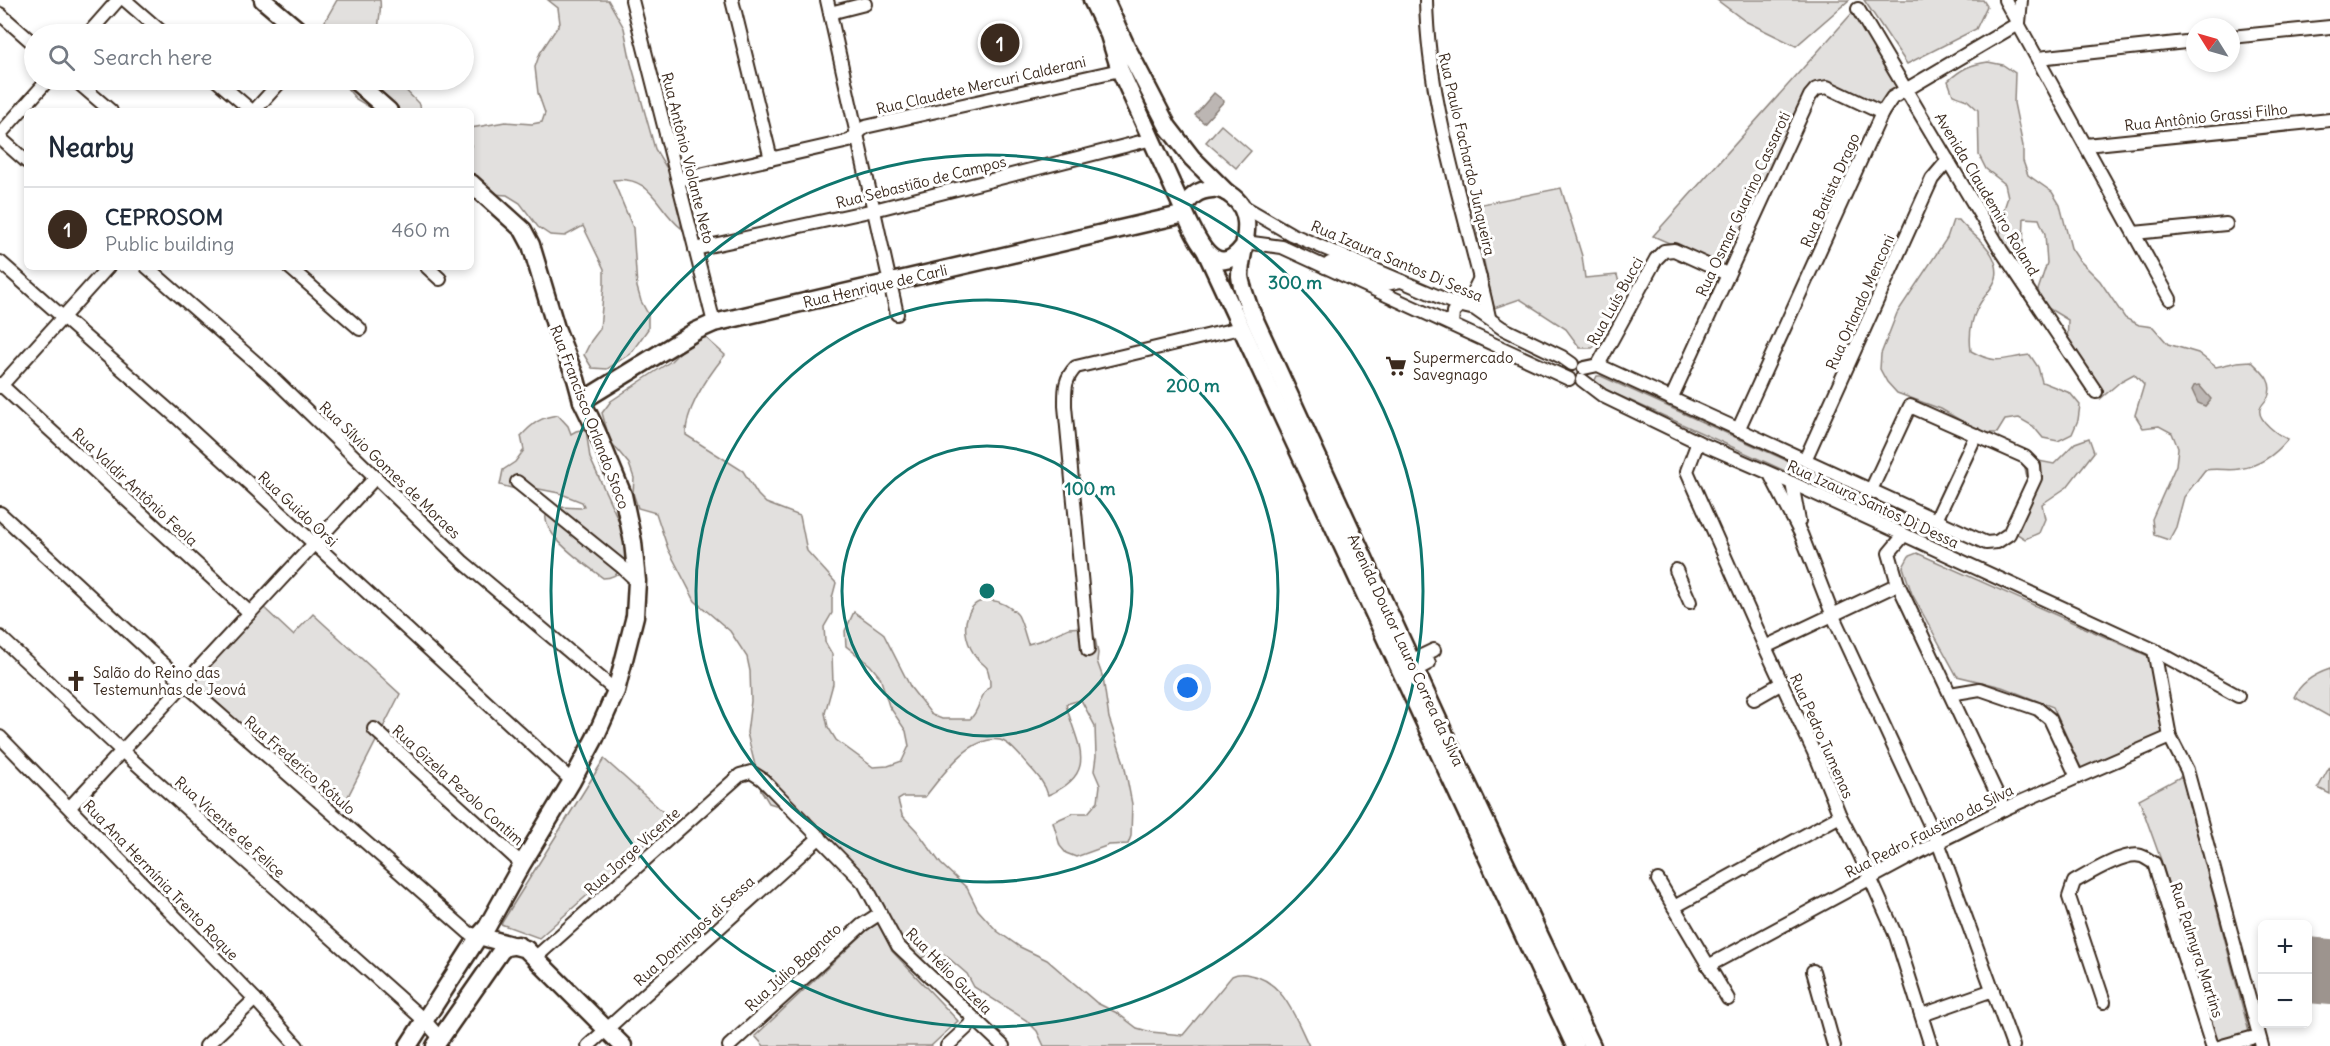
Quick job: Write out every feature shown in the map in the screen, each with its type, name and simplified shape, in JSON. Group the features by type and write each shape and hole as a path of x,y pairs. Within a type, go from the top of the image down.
{"main road":[{"path":"263,0 291,24"},
{"path":"1092,0 1109,35 1120,70 1184,211 1206,252 1344,547 1420,717 1575,1046"},
{"path":"1105,0 1168,128 1192,158 1241,205 1246,221 1244,245 1232,259 1224,261 1214,259 1206,252"},
{"path":"365,90 386,108"},
{"path":"1184,211 1189,199 1196,192 1216,188 1226,192"},
{"name":"Rua Francisco Orlando Stoco","path":"408,1046 484,934 595,738 616,691 635,616 637,581 633,542 623,495 582,401 556,328 531,246 524,230 474,189"},
{"name":"Rua Henrique de Carli","path":"582,401 696,331 714,323 890,283 1184,211"},
{"name":"Avenida Doutor Lauro Correa da Silva","path":"1244,245 1240,276 1249,307 1419,665 1592,1046"},
{"path":"480,979 484,934 518,945 536,957 623,1046"},
{"path":"437,1042 501,951 506,947 518,945"}],"street":[{"path":"97,24 118,0"},
{"path":"125,0 153,24"},
{"name":"Rua Antônio Violante Neto","path":"632,0 714,323"},
{"path":"732,0 771,159"},
{"path":"827,0 897,314"},
{"name":"Rua Paulo Fachardo Junqueira","path":"1426,0 1427,37 1434,85 1489,317"},
{"path":"2005,0 2170,299"},
{"path":"2019,23 2020,0"},
{"path":"830,13 865,4"},
{"name":"Avenida Claudemiro Roland","path":"1858,9 2001,250 2096,392"},
{"path":"0,14 24,35"},
{"name":"Rua Batista Drago","path":"1738,430 1882,113 1892,98 1905,88 2019,23"},
{"path":"2240,36 2330,27"},
{"path":"2038,58 2186,42"},
{"name":"Rua Claudete Mercuri Calderani","path":"678,180 849,141 865,127 1120,70"},
{"name":"Rua Osmar Guarino Cassaroti","path":"1671,399 1810,96 1816,89 1827,87 1882,113"},
{"path":"24,159 0,136 39,90"},
{"path":"87,90 108,108"},
{"path":"228,90 249,108"},
{"path":"256,108 273,90"},
{"name":"Rua Antônio Grassi Filho","path":"2086,145 2330,120"},
{"name":"Rua Sebastião de Campos","path":"695,249 874,210 1152,139"},
{"name":"Rua Orlando Menconi","path":"1805,460 1932,178 1948,160"},
{"name":"Rua Izaura Santos Di Sessa","path":"1241,205 1291,234 1458,305 1475,309 1502,328 1562,357 1577,373"},
{"path":"2134,233 2226,224"},
{"path":"1244,245 1282,247 1452,324 1577,373 1598,365"},
{"name":"Rua Luís Bucci","path":"1598,365 1656,259 1664,251 1674,250 1727,274"},
{"name":"Rua Guido Orsi","path":"0,262 180,420 572,781"},
{"path":"1325,267 1330,263 1338,263 1379,282 1387,284 1402,281"},
{"path":"1,385 105,270"},
{"name":"Rua Sílvio Gomes de Moraes","path":"150,270 270,375 462,561 616,691"},
{"path":"292,270 360,329"},
{"path":"430,270 440,279"},
{"name":"Rua Paulo Fachardo Junqueira","path":"1452,324 1451,316 1458,305 1472,294 1480,278"},
{"path":"1088,650 1065,406 1065,384 1069,374 1076,367 1240,328"},
{"name":"Rua Izaura Santos Di Dessa","path":"1598,365 1986,543 1997,542 2009,534 2035,478 2034,466 2025,457 1976,435"},
{"name":"Rua Izaura Santos Di Dessa","path":"1577,373 1603,396 1698,442 2154,650"},
{"name":"Rua Valdir Antônio Feola","path":"1,385 250,613"},
{"path":"1870,490 1910,406 1976,435 1936,520"},
{"name":"Rua Pedro Tumenas","path":"1698,442 1687,471 1818,761 1840,816 1896,936 1931,1046"},
{"path":"1770,474 1801,534 1833,616 1938,842 2013,1046"},
{"path":"70,807 375,478"},
{"path":"517,482 637,581"},
{"path":"1792,483 1801,534"},
{"name":"Rua Frederico Rótulo","path":"0,513 184,683 469,933 484,934"},
{"path":"1904,535 1889,553 1898,584 2004,809"},
{"path":"1676,570 1690,602"},
{"path":"1765,648 1898,584"},
{"name":"Rua Vicente de Felice","path":"0,637 122,751 425,1021 437,1042"},
{"path":"1419,665 1434,650"},
{"path":"2154,650 2238,696"},
{"path":"2154,650 2170,737 2187,770 2262,1046"},
{"path":"1754,699 1782,683"},
{"path":"1950,694 1980,689 2038,709 2050,719 2077,777"},
{"name":"Rua Gizela Pezolo Contim","path":"374,729 522,864"},
{"name":"Rua Ana Hermínia Trento Roque","path":"0,737 255,999 297,1046"},
{"name":"Rua Pedro Faustino da Silva","path":"1708,966 1868,878 2004,809 2170,737"},
{"name":"Rua Hélio Guzela","path":"751,772 762,779 864,883 898,946 1003,1046"},
{"name":"Rua Jorge Vicente","path":"536,957 740,775 751,772"},
{"path":"1674,907 1840,816"},
{"name":"Rua Domingos di Sessa","path":"588,1046 820,837"},
{"name":"Rua Palmyra Martins","path":"2104,1002 2069,897 2074,882 2102,866 2140,855 2154,863 2212,1046"},
{"path":"1658,880 1728,999"},
{"name":"Rua Júlio Bagnato","path":"729,1046 862,925 879,914"},
{"path":"1813,971 1834,1046"},
{"path":"1922,1015 1993,990"},
{"path":"206,1046 255,999"},
{"path":"947,1046 975,1020"},
{"path":"2222,1046 2251,1038"}],"shaded area":[{"path":"337,0 380,0 379,24 325,24"},
{"path":"548,0 608,0 624,28 631,63 655,149 666,167 688,183 694,191 682,216 681,228 645,188 626,180 613,180 633,228 637,287 648,314 648,329 631,353 607,369 592,368 584,355 600,329 604,269 583,226 565,236 550,235 538,227 520,203 507,195 492,194 474,186 474,127 505,122 532,124 542,122 545,113 538,93 535,67 540,53 560,23 558,8"},
{"path":"1717,0 1849,0 1796,46 1745,21"},
{"path":"1864,0 1983,0 1987,6 1976,29 1907,64"},
{"path":"1854,11 1901,87 1878,106 1825,82 1808,89 1724,267 1653,236"},
{"path":"1988,62 2003,65 2015,73 2014,103 2023,146 2023,161 2028,175 2052,192 2060,205 2071,248 2079,260 2100,281 2125,318 2139,325 2153,327 2168,344 2198,353 2216,367 2251,361 2263,373 2270,386 2268,397 2260,413 2270,427 2288,439 2278,450 2253,465 2236,470 2205,470 2184,497 2176,527 2169,540 2154,535 2152,519 2176,465 2178,448 2172,433 2159,426 2143,428 2135,415 2144,385 2134,374 2121,381 2100,399 2067,348 2068,320 2043,305 2038,290 2047,263 2045,234 2039,219 2024,218 2023,247 2012,257 2000,237 2003,212 2008,197 2005,184 1986,169 1979,155 1978,110 1967,100 1953,95 1948,81 1967,68"},
{"path":"348,90 406,90 420,108 371,108 356,99"},
{"path":"1214,93 1224,101 1204,123 1195,115"},
{"path":"1221,125 1251,151 1236,168 1206,142"},
{"path":"1561,188 1582,256 1585,278 1617,275 1625,305 1611,334 1592,348 1580,348 1566,329 1520,299 1494,308 1472,206"},
{"path":"1953,220 1959,220 1985,245 1996,264 1996,279 1973,319 1970,335 1971,351 1994,360 2030,355 2038,367 2042,382 2070,393 2080,405 2078,420 2072,434 2058,441 2043,438 2033,426 2019,418 2005,420 1997,433 1982,433 1941,409 1897,393 1887,382 1880,369 1881,354 1897,313 1947,238"},
{"path":"705,337 725,355 705,382 689,414 686,435 743,471 758,495 766,503 800,516 807,551 836,583 832,598 832,613 824,627 825,642 832,654 833,684 825,713 828,727 836,740 873,767 888,766 902,761 909,746 906,731 889,706 880,677 870,665 846,646 845,631 854,612 883,633 911,688 932,715 942,719 970,719 990,686 987,668 974,654 966,632 966,620 977,603 991,600 1011,609 1020,619 1028,644 1069,628 1084,627 1095,638 1097,661 1103,678 1109,718 1124,763 1132,804 1131,836 1128,844 1109,845 1076,857 1066,853 1060,846 1053,822 1073,813 1088,813 1098,801 1100,785 1094,771 1095,726 1081,700 1066,704 1081,756 1075,777 1065,786 1048,795 1041,780 1012,748 1000,740 989,740 977,744 957,759 925,797 903,797 898,800 902,815 941,864 967,888 978,910 997,931 1020,947 1047,960 1097,1003 1117,1013 1137,1028 1151,1032 1183,1035 1232,976 1247,974 1261,978 1280,993 1287,1002 1309,1046 1044,1046 1037,1031 1026,1020 974,987 967,974 944,954 929,954 916,961 902,958 885,936 892,951 958,1021 931,1046 764,1046 755,1036 875,923 875,897 817,831 810,817 797,809 769,803 761,790 747,733 751,701 747,657 730,631 695,601 668,549 656,513 638,508 633,493 634,478 629,464 610,441 602,413 611,401 671,361 682,350"},
{"path":"1597,376 1937,529 1933,538 1598,386 1594,382"},
{"path":"2199,385 2211,399 2205,406 2198,403 2192,390 2194,386"},
{"path":"558,415 568,426 571,434 586,429 590,458 628,541 626,561 616,575 603,578 575,557 555,538 549,528 546,518 548,510 560,507 581,508 584,506 582,502 559,493 524,486 515,489 500,485 503,470 515,462 524,450 521,436 538,421"},
{"path":"2089,438 2094,452 2067,487 2042,504 2045,519 2039,533 2025,539 2014,532 2028,482 2025,468 2039,461 2054,464 2075,443"},
{"path":"1917,553 2148,656 2165,734 2082,770 2053,707 2002,687 1957,676 1912,594 1903,567 1909,556"},
{"path":"263,607 293,635 313,614 400,694 339,814 195,682"},
{"path":"2330,669 2330,717 2294,697 2309,679"},
{"path":"604,759 672,820 539,938 501,924"},
{"path":"2330,766 2330,794 2318,788"},
{"path":"2182,776 2249,1032 2217,1043 2161,860 2139,799"}],"runway":[{"path":"2312,970 2330,972"}],"place":[{"name":"CEPROSOM","path":"1000,43"},
{"name":"Supermercado Savegnago","path":"1396,366"},
{"name":"Salão do Reino das Testemunhas de Jeová","path":"76,681"}]}
